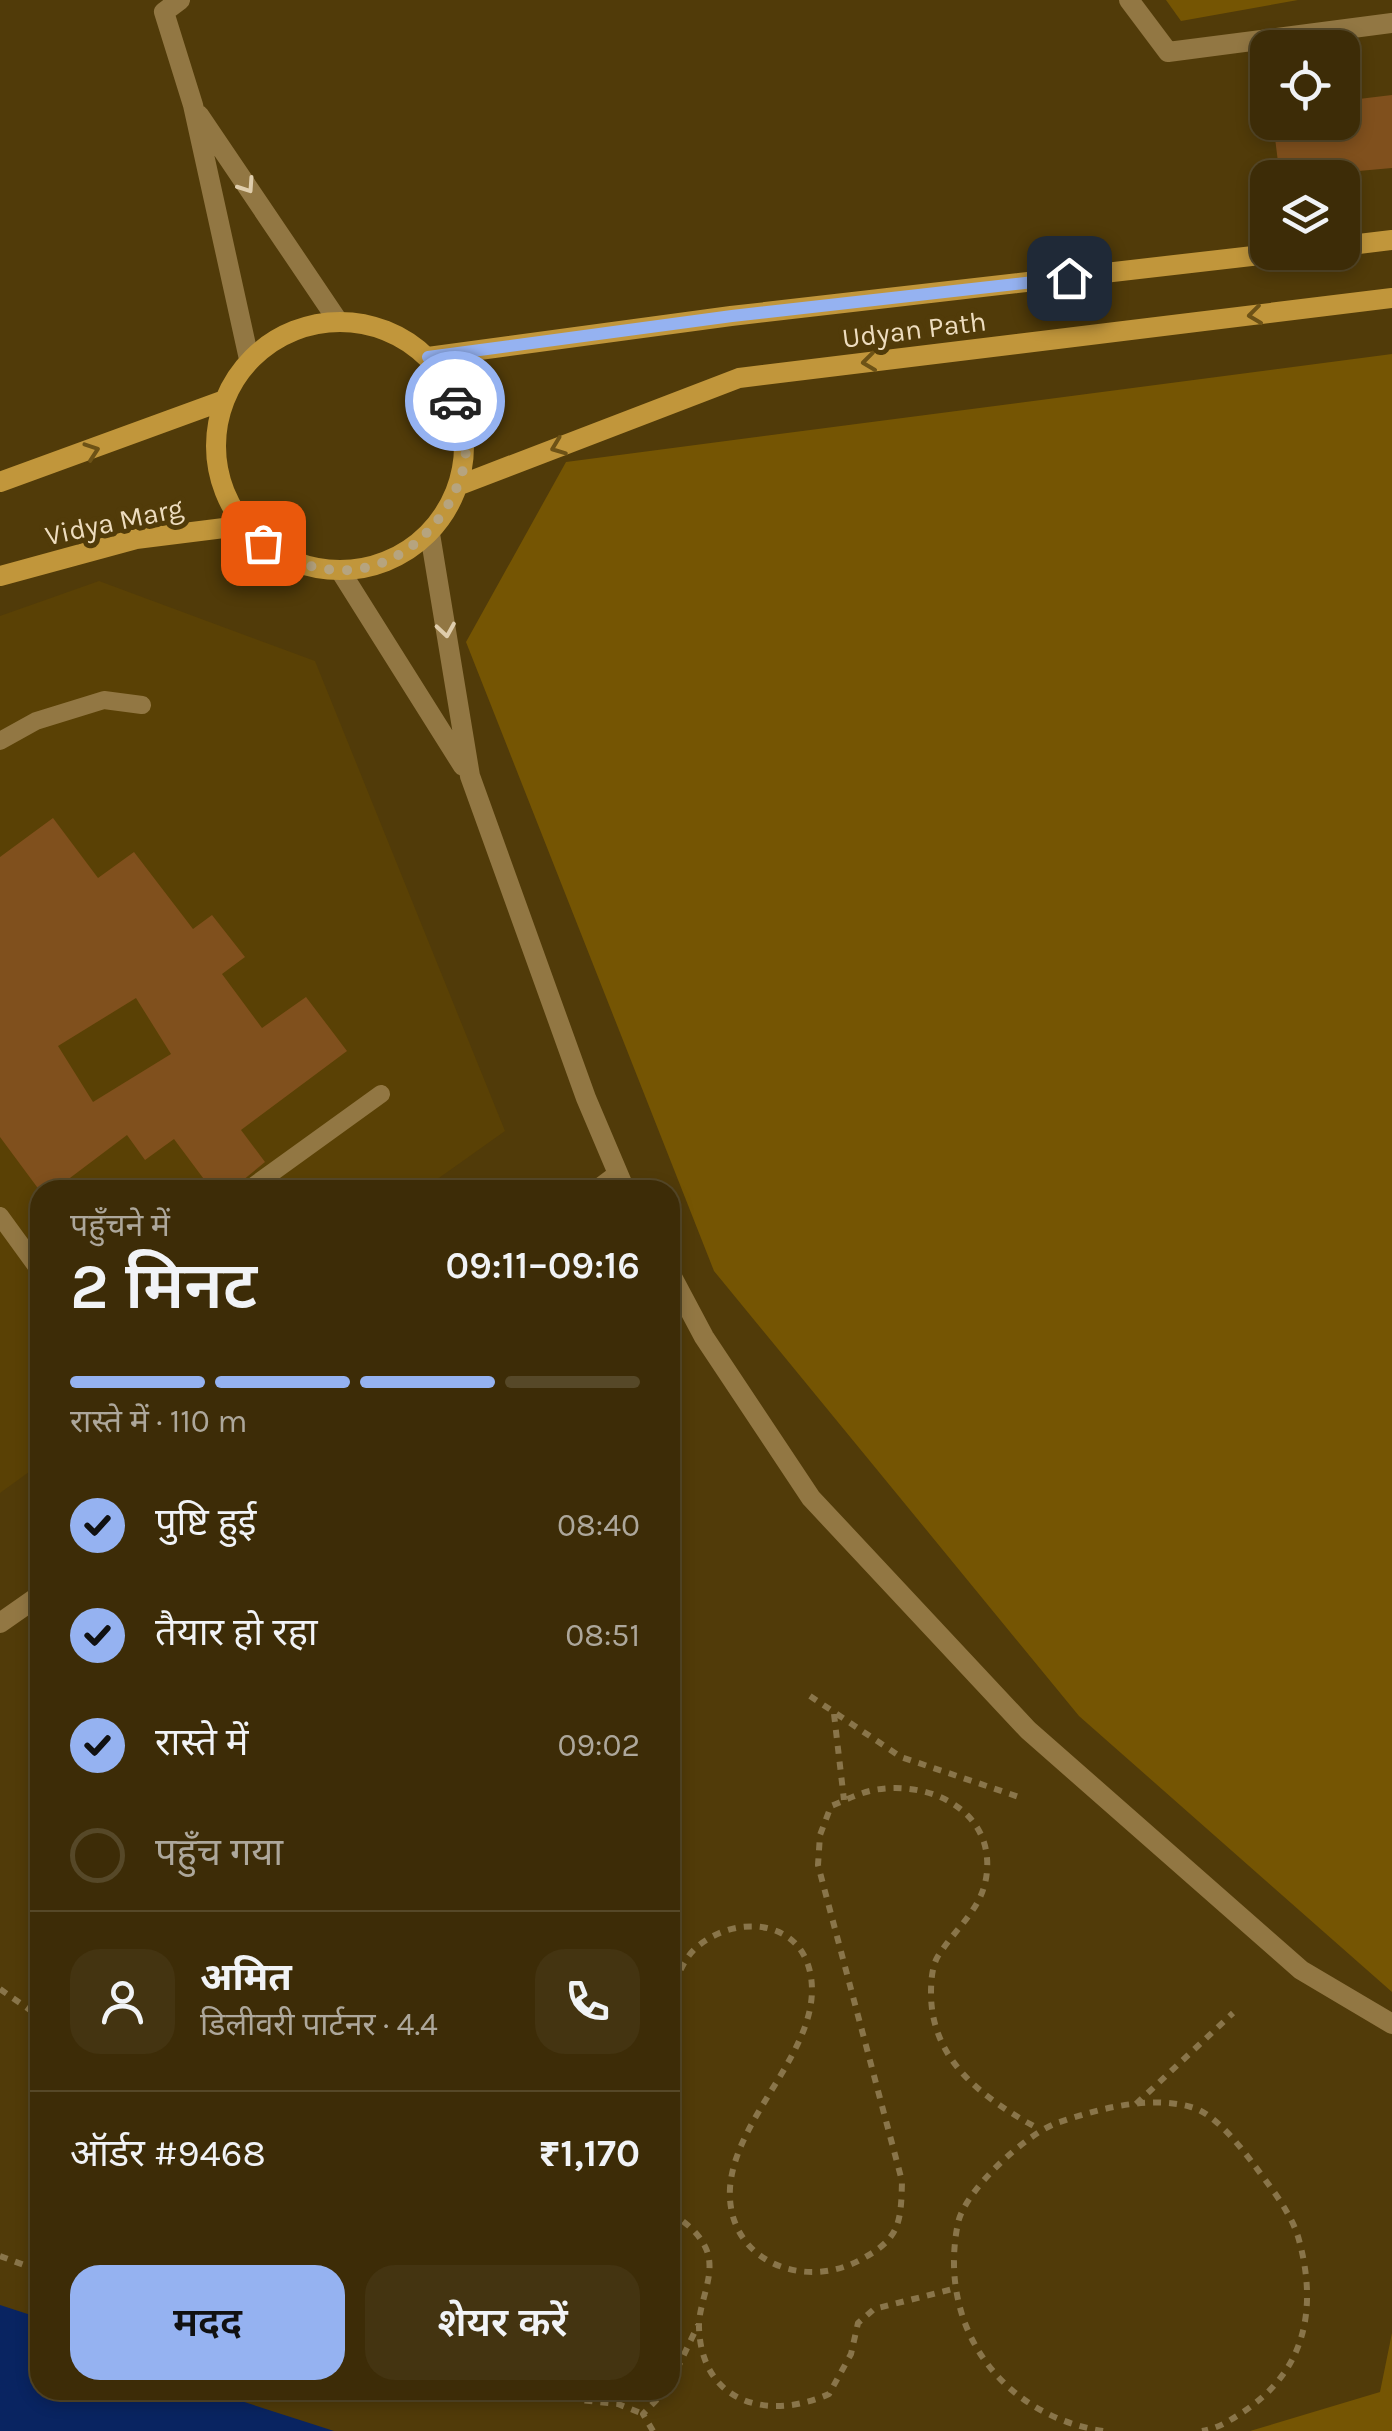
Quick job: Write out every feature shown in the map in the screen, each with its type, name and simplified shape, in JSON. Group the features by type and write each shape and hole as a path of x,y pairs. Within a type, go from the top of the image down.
{"main road":[{"path":"1360,244 1392,240"},
{"name":"Udyan Path","path":"428,357 732,316 1250,256"},
{"name":"Udyan Path","path":"460,485 739,378 1392,298"},
{"path":"338,321 388,331 428,357 452,390 466,445 460,485 430,534 388,562 341,572 287,560 240,526 228,504 214,448 222,402 250,359 284,334 338,321"},
{"path":"0,482 222,402"},
{"name":"Vidya Marg","path":"0,576 136,539 240,526"}],"street":[{"path":"1129,0 1168,52 1392,23"},
{"path":"168,4 250,359"},
{"path":"192,105 338,321"},
{"path":"430,534 470,776 620,1180"},
{"path":"341,572 470,776"},
{"path":"680,1292 704,1337 811,1498 1028,1730 1300,1970 1392,2024"},
{"path":"0,1623 30,1602"}],"lane":[{"path":"0,741 36,721 104,700 142,705"},
{"path":"262,1180 381,1094"},
{"path":"0,1216 30,1257"}],"path":[{"path":"810,1696 901,1757 1022,1798"},
{"path":"834,1713 844,1800"},
{"path":"680,1970 697,1947 740,1924 778,1930 802,1951 811,1976 811,2006 794,2049 736,2159 730,2189 733,2218 746,2245 774,2264 811,2275 854,2264 883,2248 902,2221 902,2180 818,1866 820,1835 831,1806 879,1789 918,1790 946,1798 976,1821 985,1843 987,1870 979,1905 936,1958 931,1982 935,2035 973,2087 1039,2130"},
{"path":"0,1989 30,2010"},
{"path":"1136,2104 1233,2013"},
{"path":"1104,2431 1072,2426 1039,2412 995,2374 962,2317 954,2289 952,2258 960,2216 1004,2160 1039,2130 1079,2116 1136,2104 1194,2107 1215,2123 1264,2178 1298,2236 1306,2309 1296,2358 1274,2390 1218,2428 1202,2431"},
{"path":"680,2219 692,2227 708,2253 708,2283 699,2324 680,2367"},
{"path":"0,2256 30,2266"},
{"path":"699,2324 703,2357 716,2380 730,2393 758,2407 787,2408 830,2394 851,2354 858,2323 874,2309 954,2289"},
{"path":"579,2400 618,2404 642,2414 652,2431"},
{"path":"642,2414 655,2400"}],"shaded area":[{"path":"1166,0 1298,0 1181,21"},
{"path":"1392,354 1392,1992 1079,1716 714,1271 466,642 566,462"},
{"path":"99,581 315,661 505,1131 436,1180 30,1180 30,1471 0,1493 0,616"},
{"path":"1392,2333 1392,2431 1250,2431 1380,2392"}],"water":[{"path":"0,2305 30,2315 30,2400 238,2400 334,2431 0,2431"}],"building":[{"path":"1392,95 1392,168 1360,171 1360,160 1278,160 1275,140 1360,140 1360,99"},
{"path":"53,818 98,878 134,852 193,929 212,915 245,957 222,974 262,1028 306,997 347,1051 241,1130 265,1162 243,1180 205,1180 174,1139 145,1160 127,1135 67,1180 32,1180 0,1137 0,857","holes":["136,998 171,1054 93,1102 58,1046"]}],"way so far":[{"path":"263,543 287,560 341,572 388,562 430,534 460,485 466,445 455,401"}],"route":[{"path":"455,401 452,390 428,357 732,316 1069,278"}]}
